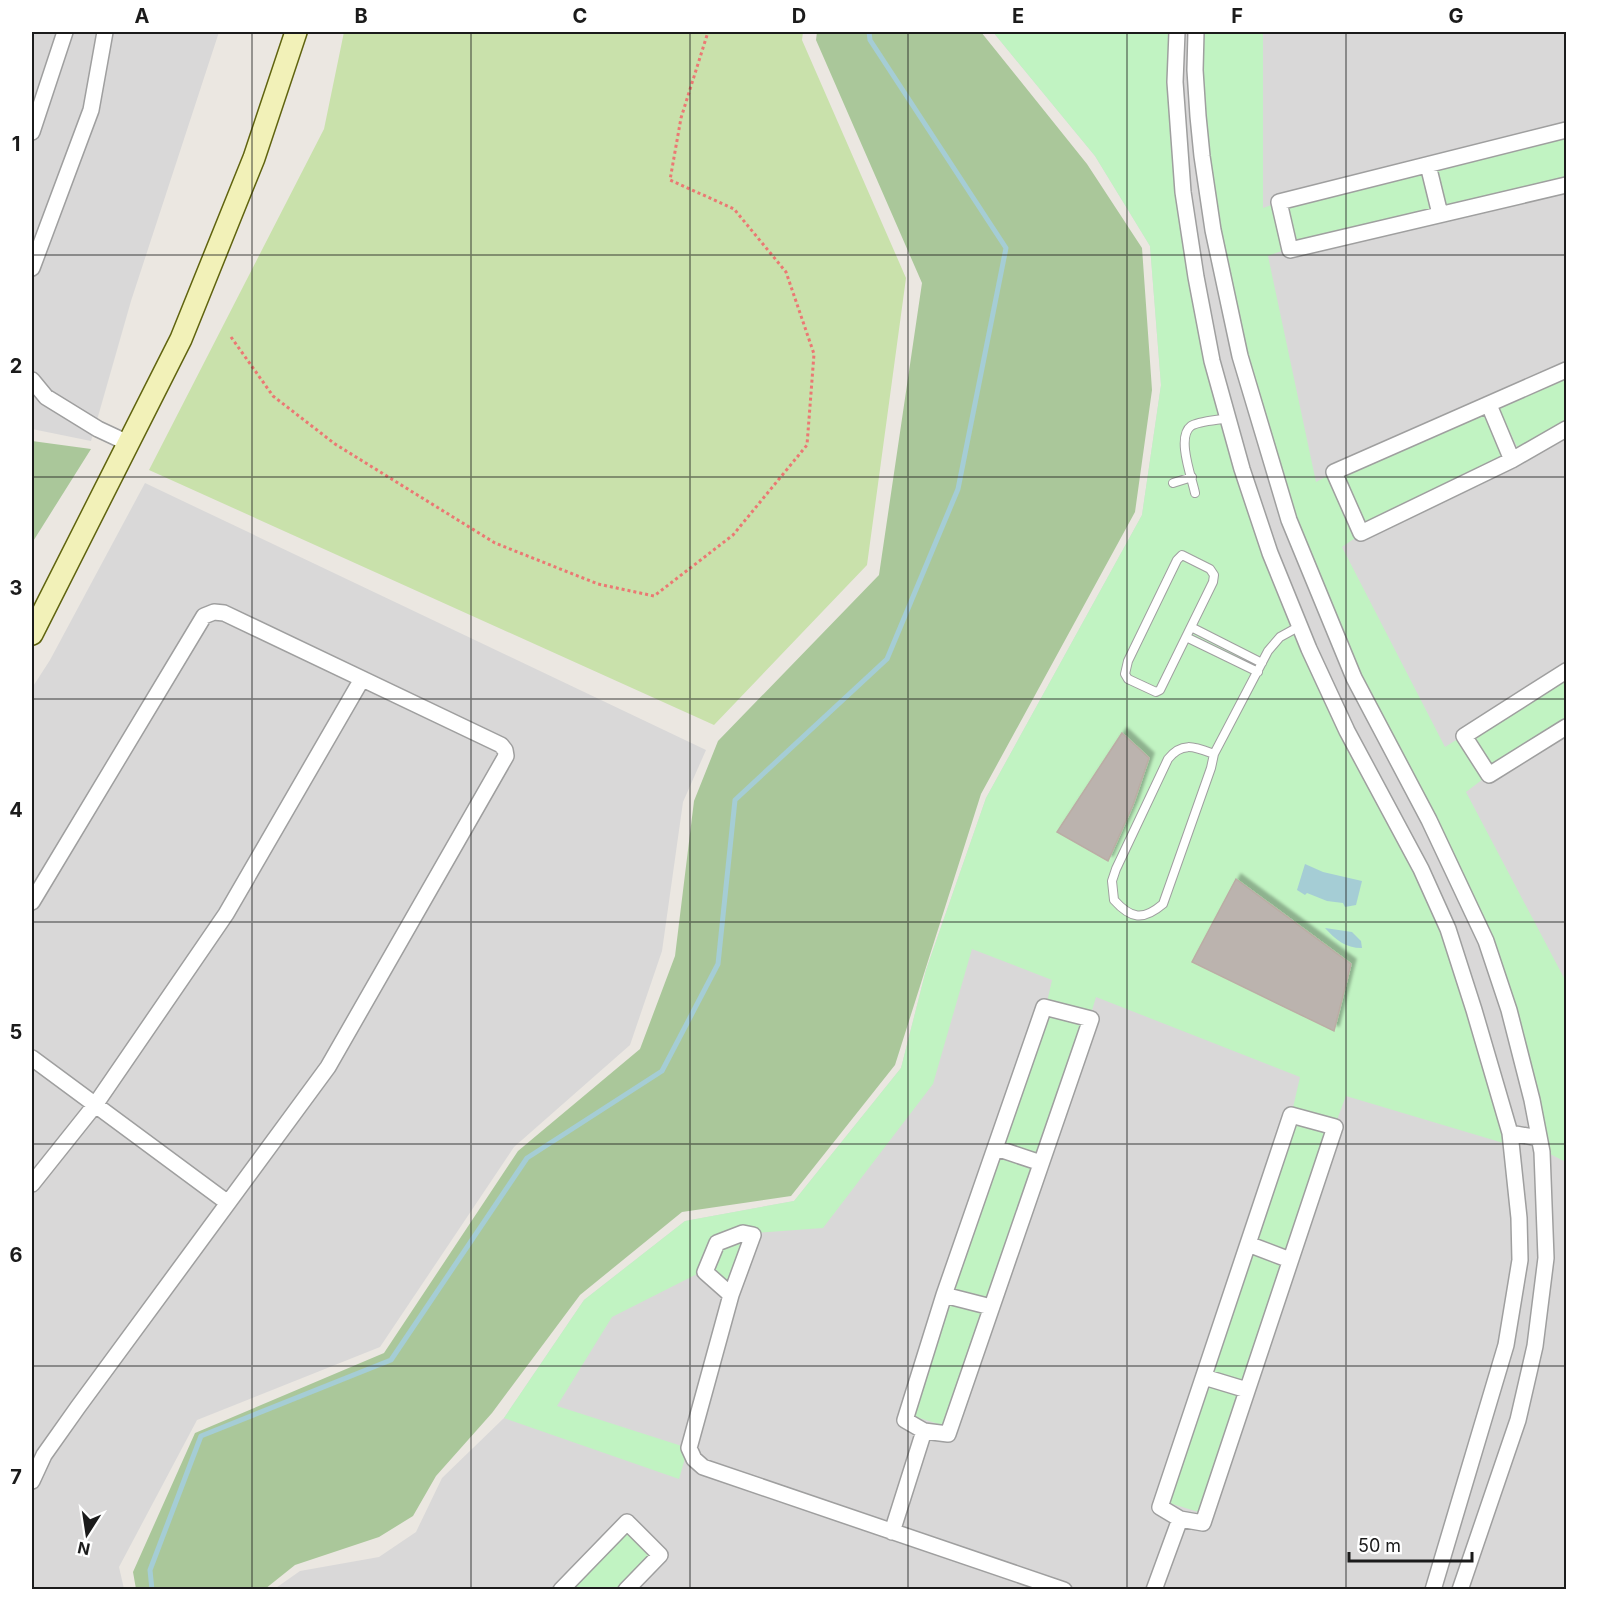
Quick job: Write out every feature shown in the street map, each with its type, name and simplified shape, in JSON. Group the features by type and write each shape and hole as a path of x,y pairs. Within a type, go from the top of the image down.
{"street":[{"path":"32,132 65,32"},
{"path":"32,267 91,110 105,32"},
{"path":"32,634 181,339 254,158 296,32"},
{"path":"1177,32 1175,82 1183,192 1212,361 1228,418 1270,553 1300,626 1347,731 1421,869 1448,929 1510,1133 1519,1218 1520,1260 1506,1345 1433,1590"},
{"path":"1196,32 1195,70 1202,156 1214,230 1240,356 1288,520 1354,678 1429,820 1486,941 1509,1010 1532,1100 1542,1152 1546,1258 1535,1346 1518,1420 1460,1590"},
{"path":"1566,130 1279,202 1290,250 1566,184"},
{"path":"1181,159 1202,156"},
{"path":"1428,165 1440,214"},
{"path":"1566,369 1334,472 1361,533 1512,460 1566,429"},
{"path":"32,380 46,398 98,429 128,443"},
{"path":"1489,405 1512,460"},
{"path":"32,902 204,616 214,612 224,613 501,744 505,750 506,756 328,1066 78,1407 44,1455 32,1481"},
{"path":"1566,671 1464,736 1489,775 1566,727"},
{"path":"32,1184 95,1105 226,914 362,679"},
{"path":"1044,1006 1091,1019 1041,1162 948,1434 924,1431 905,1420 944,1295 1044,1006"},
{"path":"32,1058 228,1203"},
{"path":"1291,1115 1335,1127 1290,1260 1203,1523 1180,1519 1160,1508 1291,1115"},
{"path":"1510,1133 1539,1138"},
{"path":"996,1148 1041,1162"},
{"path":"1248,1244 1290,1260"},
{"path":"732,1295 689,1448 694,1459 703,1467 1064,1590"},
{"path":"944,1295 991,1307"},
{"path":"1204,1377 1247,1390"},
{"path":"892,1532 924,1431"},
{"path":"1154,1590 1180,1519"},
{"path":"561,1590 627,1522 660,1555 626,1590"}],"lane":[{"path":"1195,493 1183,442 1185,433 1192,425 1228,418"},
{"path":"1173,483 1192,477"},
{"path":"1182,555 1210,569 1214,575 1213,582 1191,627 1160,690 1156,692 1128,679 1125,674 1128,661 1177,560 1182,555"},
{"path":"1214,754 1186,747 1173,752 1168,759 1112,881 1114,900 1127,912 1139,916 1146,915 1163,904 1214,754 1268,651 1280,637 1300,626"},
{"path":"1191,627 1263,663"},
{"path":"1186,637 1258,672"}],"path":[{"path":"231,337 273,396 334,444 495,543 598,584 654,596 732,535 807,446 814,354 786,272 734,208 670,180 681,118 708,32"}],"shaded area":[{"path":"32,32 219,32 131,301 91,441 32,429"},
{"path":"993,32 1566,32 1566,1589 273,1590 300,1571 379,1557 416,1532 442,1478 504,1418 584,1300 685,1221 794,1201 901,1068 926,970 986,798 1142,515 1161,385 1150,246 1095,156"},
{"path":"145,483 706,750 683,802 662,951 630,1045 514,1147 380,1347 197,1420 119,1567 124,1589 32,1590 32,688 50,660"}],"green space":[{"path":"344,32 803,32 802,40 906,278 867,565 714,725 149,470 324,129"},
{"path":"817,32 981,32 1087,164 1142,248 1152,390 1135,512 981,794 895,1065 791,1196 682,1212 580,1295 492,1413 436,1476 413,1516 379,1537 295,1565 265,1589 136,1589 133,1572 195,1433 384,1353 518,1151 640,1049 675,956 694,801 718,741 879,575 922,283 816,40"},
{"path":"993,32 1172,32 1194,277 1268,554 1447,929 1510,1145 1346,1096 1335,1125 1292,1112 1300,1077 1096,997 1090,1017 1047,1002 1052,980 972,949 933,1084 823,1228 754,1233 716,1242 703,1271 612,1317 557,1406 688,1448 679,1479 504,1418 584,1300 685,1221 794,1201 901,1068 926,970 986,798 1142,515 1161,385 1150,246 1095,156"},
{"path":"1202,32 1263,32 1263,208 1277,203 1287,249 1268,256 1316,482 1333,473 1361,534 1342,547 1445,747 1461,737 1487,776 1466,792 1564,978 1566,977 1566,1162 1544,1151 1512,1011 1357,677 1292,519 1260,412 1218,231 1208,156 1201,71"},
{"path":"1566,135 1566,180 1445,206 1435,168"},
{"path":"1425,170 1435,211 1293,244 1283,205"},
{"path":"1566,379 1566,421 1518,449 1499,409"},
{"path":"1485,411 1502,457 1365,522 1344,475"},
{"path":"32,441 91,449 32,543"},
{"path":"1566,677 1566,719 1491,765 1471,738"},
{"path":"1048,1012 1085,1022 1038,1156 1004,1145"},
{"path":"1295,1121 1330,1131 1288,1254 1254,1241"},
{"path":"999,1155 1035,1165 988,1299 952,1290"},
{"path":"750,1237 731,1290 709,1272 718,1247"},
{"path":"1250,1251 1286,1263 1244,1382 1210,1373"},
{"path":"948,1302 986,1310 945,1426 913,1416"},
{"path":"1206,1383 1243,1392 1202,1513 1169,1503"},
{"path":"628,1532 652,1555 619,1589 572,1590"}],"water":[{"path":"1305,864 1323,872 1362,881 1356,905 1345,907 1343,903 1327,901 1307,893 1305,895 1297,890"},
{"path":"1325,928 1352,932 1361,941 1362,948 1351,947 1341,942"}],"building":[{"path":"1122,733 1149,758 1133,805 1108,861 1057,832"},
{"path":"1236,879 1351,964 1334,1031 1192,962"}],"waterway":[{"path":"152,1590 150,1570 201,1436 391,1360 527,1158 662,1071 718,964 735,800 887,659 958,489 1006,248 870,40 869,32"}]}
